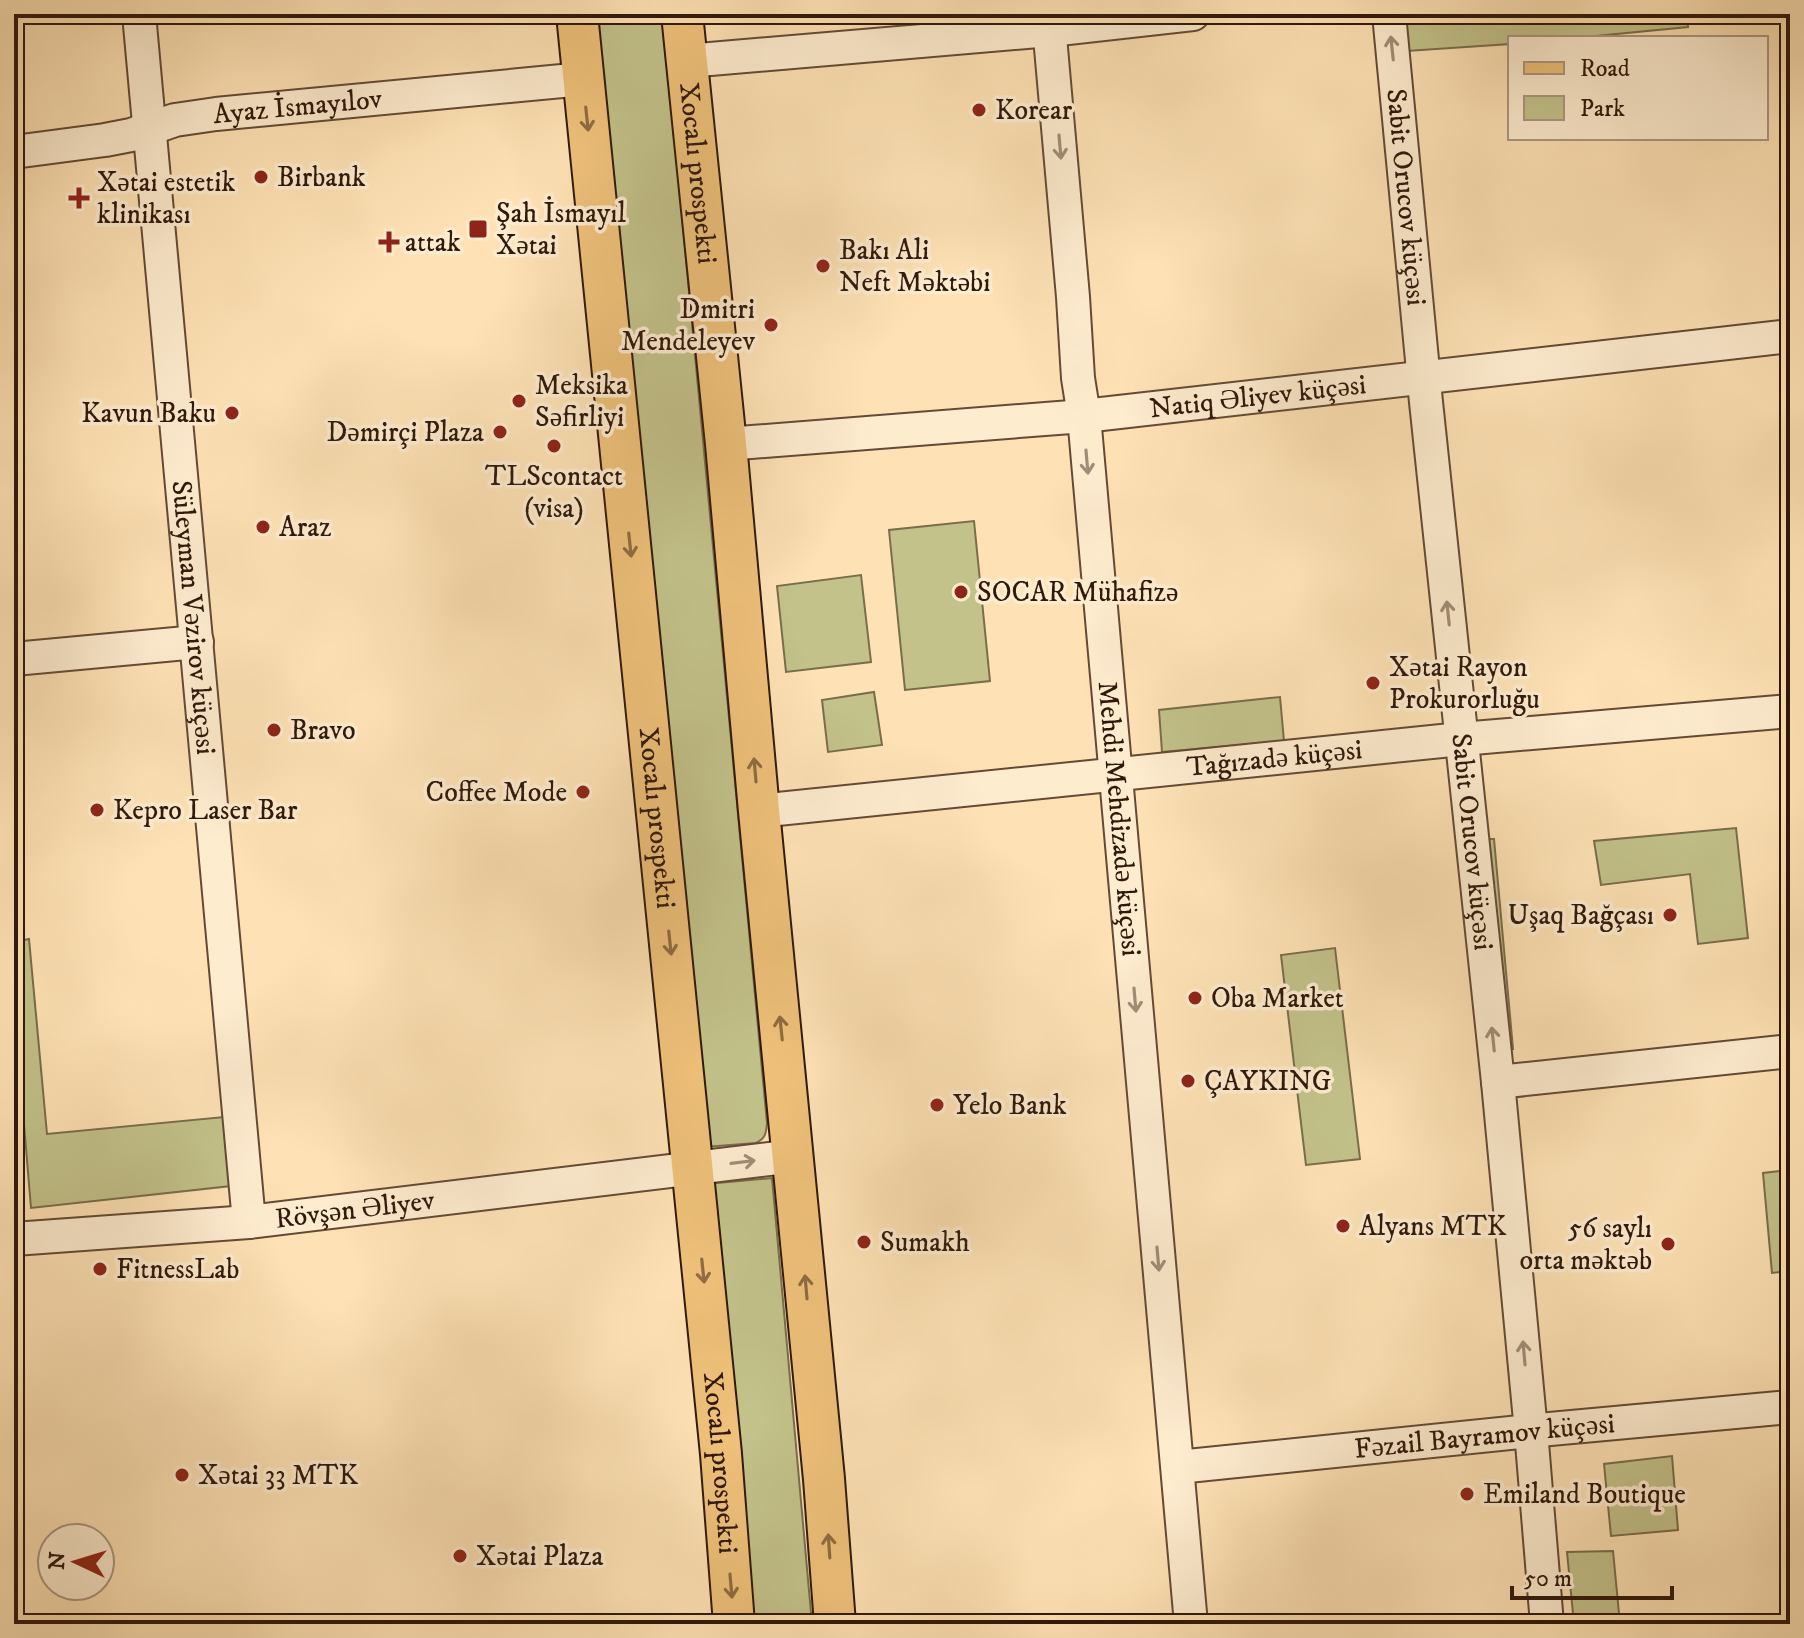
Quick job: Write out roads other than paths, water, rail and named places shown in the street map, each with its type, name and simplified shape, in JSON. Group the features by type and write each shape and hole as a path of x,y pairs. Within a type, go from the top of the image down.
{"main road":[{"name":"Xocalı prospekti","path":"577,14 693,1168 734,1624"},
{"name":"Xocalı prospekti","path":"682,14 794,1156 835,1624"}],"street":[{"name":"Süleyman Vəzirov küçəsi","path":"139,14 249,1222"},
{"path":"687,61 1049,22 1193,14"},
{"name":"Sabit Orucov küçəsi","path":"1389,14 1498,1082 1547,1624"},
{"name":"Mehdi Mehdizadə küçəsi","path":"1049,22 1078,378 1084,416 1191,1624"},
{"name":"Ayaz İsmayılov","path":"14,152 105,140 175,120 216,114 583,79"},
{"name":"Natiq Əliyev küçəsi","path":"726,444 1084,416 1790,336"},
{"path":"14,659 197,642"},
{"name":"Tağızadə küçəsi","path":"759,811 1461,739 1790,711"},
{"path":"1498,1082 1790,1051"},
{"name":"Rövşən Əliyev","path":"14,1239 249,1222 794,1156"},
{"name":"Fəzail Bayramov küçəsi","path":"1178,1467 1790,1407"}],"place":[{"name":"Korear","path":"979,110"},
{"name":"Birbank","path":"261,177"},
{"name":"Xətai estetik klinikası","path":"79,198"},
{"name":"Şah İsmayıl Xətai","path":"478,229"},
{"name":"attak","path":"389,242"},
{"name":"Bakı Ali Neft Məktəbi","path":"823,266"},
{"name":"Dmitri Mendeleyev","path":"771,325"},
{"name":"Meksika Səfirliyi","path":"519,401"},
{"name":"Kavun Baku","path":"232,413"},
{"name":"Dəmirçi Plaza","path":"500,432"},
{"name":"TLScontact (visa)","path":"554,446"},
{"name":"Araz","path":"263,527"},
{"name":"SOCAR Mühafizə","path":"961,592"},
{"name":"Xətai Rayon Prokurorluğu","path":"1373,683"},
{"name":"Bravo","path":"274,730"},
{"name":"Coffee Mode","path":"583,792"},
{"name":"Kepro Laser Bar","path":"97,810"},
{"name":"Uşaq Bağçası","path":"1670,915"},
{"name":"Oba Market","path":"1195,998"},
{"name":"ÇAYKING","path":"1188,1081"},
{"name":"Yelo Bank","path":"937,1105"},
{"name":"Alyans MTK","path":"1343,1226"},
{"name":"Sumakh","path":"864,1242"},
{"name":"56 saylı orta məktəb","path":"1668,1244"},
{"name":"FitnessLab","path":"100,1269"},
{"name":"Xətai 33 MTK","path":"182,1475"},
{"name":"Emiland Boutique","path":"1467,1494"},
{"name":"Xətai Plaza","path":"460,1556"}]}
